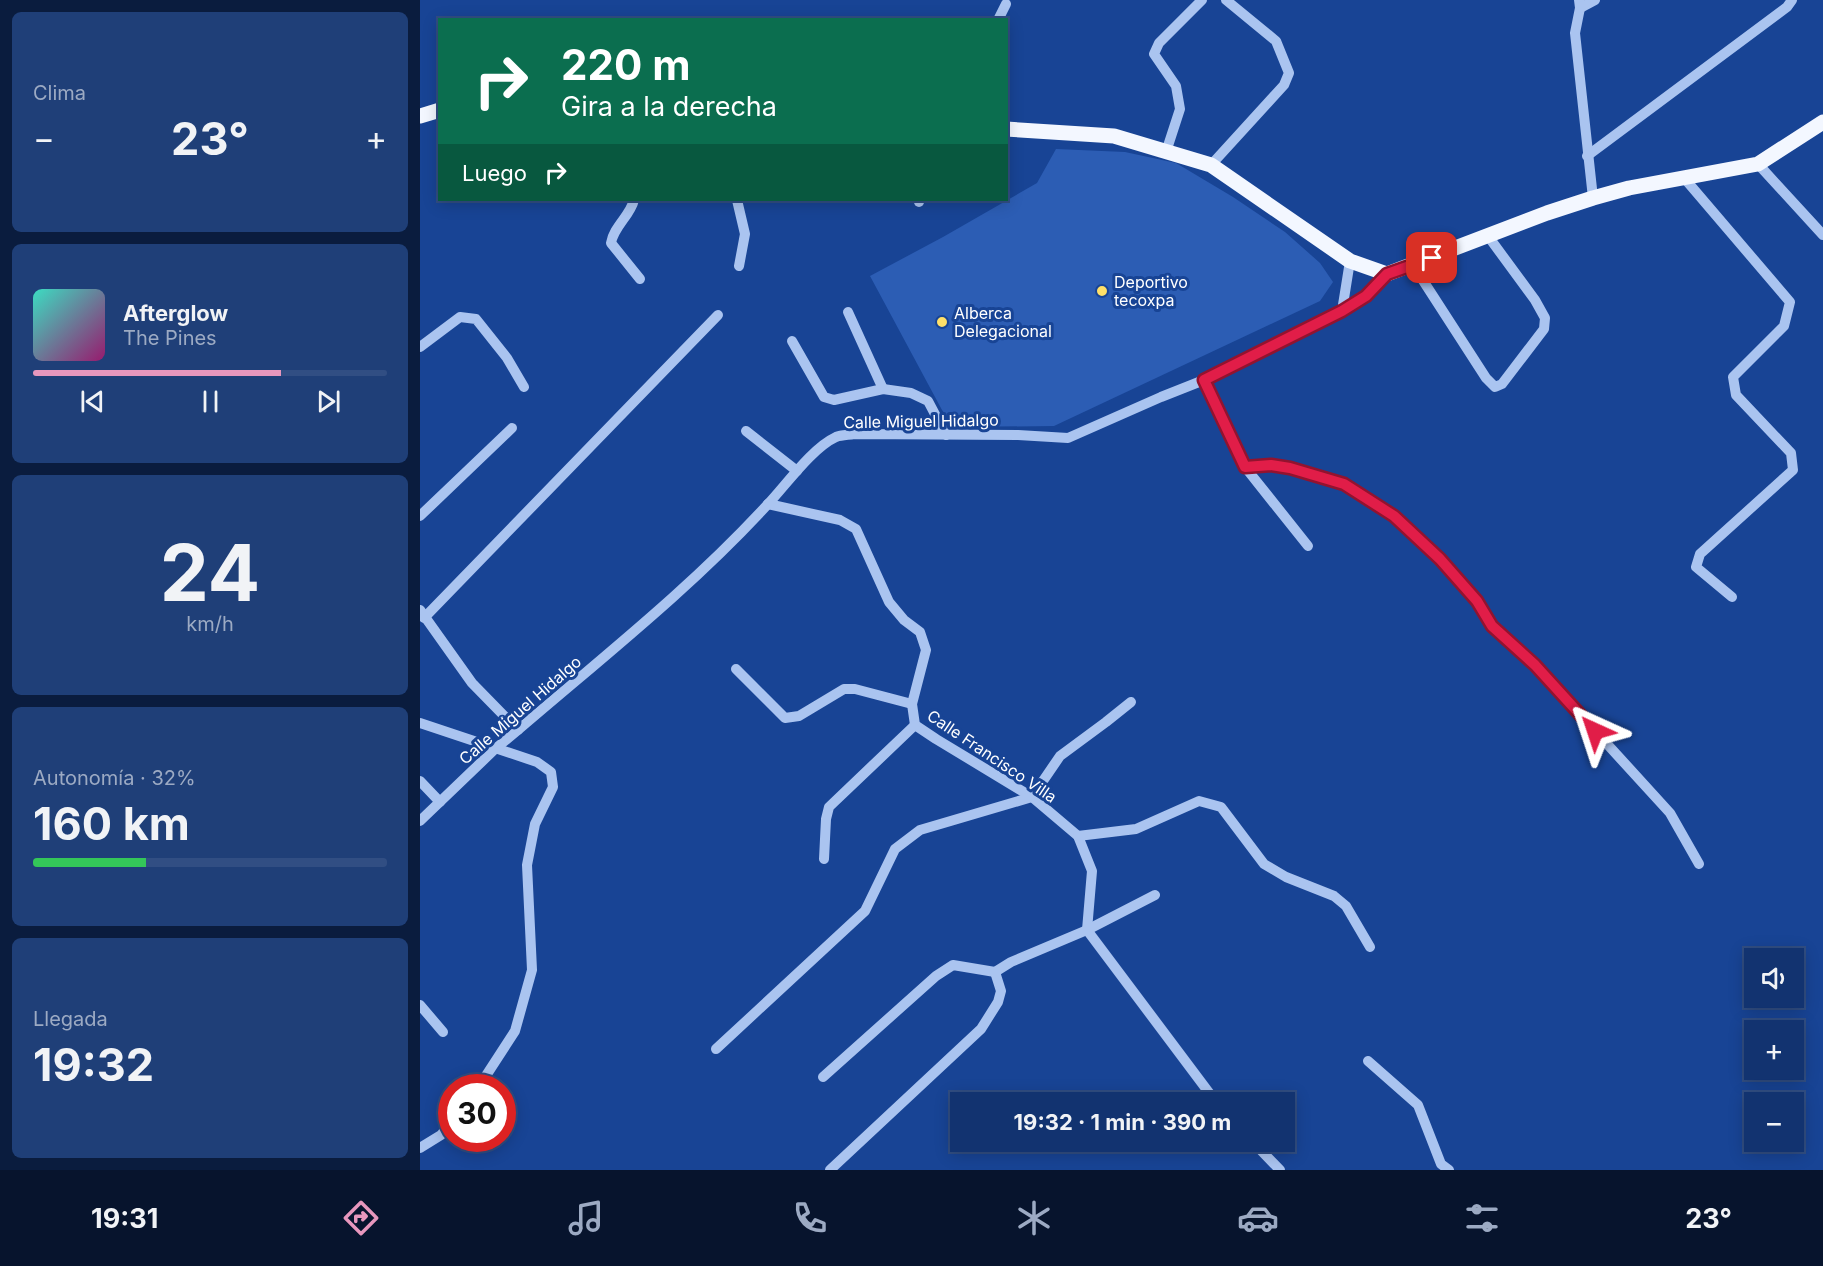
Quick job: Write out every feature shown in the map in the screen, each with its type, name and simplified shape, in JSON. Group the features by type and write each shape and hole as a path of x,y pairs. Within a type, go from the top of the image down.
{"main road":[{"path":"420,116 438,111"},
{"path":"1008,129 1114,136 1211,165 1350,261 1387,274 1547,213 1593,198 1629,188 1758,164 1823,122"}],"street":[{"path":"1166,152 1180,109 1176,86 1154,54 1159,43 1202,0"},
{"path":"1211,165 1284,85 1289,73 1276,41 1226,0"},
{"path":"1593,198 1575,33 1579,4 1595,0"},
{"path":"1587,156 1777,14 1792,0"},
{"path":"999,18 1006,4"},
{"path":"1758,164 1823,235"},
{"path":"1685,179 1790,302 1784,326 1733,377 1736,395 1791,453 1793,470 1700,554 1696,567 1732,597"},
{"path":"634,201 613,235 611,243 640,279"},
{"path":"737,201 745,234 739,266"},
{"path":"1413,265 1486,378 1496,387 1502,384 1544,329 1545,318 1535,300 1488,236"},
{"path":"1342,311 1350,261"},
{"name":"Calle Miguel Hidalgo","path":"420,821 495,749 699,573 768,504 797,471 825,444 837,436 854,434 1018,435 1068,438 1204,380 1342,311 1366,296 1387,274"},
{"path":"848,312 883,389"},
{"path":"518,730 472,683 422,614 718,315"},
{"path":"420,347 460,316 476,319 507,358 524,387"},
{"path":"792,341 824,397 834,400 883,389 911,393 928,401 946,435"},
{"path":"1204,380 1245,467 1308,546"},
{"path":"420,516 512,428"},
{"path":"746,431 797,471"},
{"path":"1245,467 1271,465 1290,468 1344,484 1394,516 1440,559 1477,601 1492,626 1535,665 1670,813 1699,864"},
{"name":"Calle Francisco Villa","path":"768,504 840,520 856,529 889,602 904,620 921,632 926,650 912,704 915,725 1032,797 1078,836 1092,871 1087,930"},
{"path":"736,669 785,718 799,716 844,688 912,704"},
{"path":"716,1049 866,910 895,849 920,830 1032,797 1060,756 1131,702"},
{"path":"420,723 537,762 551,772 553,787 535,824 527,866 532,970 515,1030 487,1074"},
{"path":"824,859 826,819 829,807 915,725"},
{"path":"420,781 440,802"},
{"path":"1078,836 1137,829 1199,801 1221,807 1264,864 1287,877 1334,896 1346,906 1370,947"},
{"path":"823,1077 936,976 953,965 994,972 1011,962 1087,930 1155,895"},
{"path":"1087,930 1208,1092"},
{"path":"830,1170 981,1029 998,1002 1001,991 994,972"},
{"path":"420,1005 443,1032"},
{"path":"1368,1061 1418,1105 1441,1164 1449,1170"},
{"path":"420,1148 438,1137"},
{"path":"1263,1152 1280,1170"}],"shaded area":[{"name":"Deportivo tecoxpa","path":"1056,149 1125,152 1176,163 1285,232 1320,263 1333,282 1320,301 1054,426 954,427 942,410 870,276 1037,183"}],"place":[{"name":"Deportivo tecoxpa","path":"1102,291"},
{"name":"Alberca Delegacional","path":"942,322"}],"route":[{"path":"1432,258 1387,274 1366,296 1342,311 1204,380 1245,467 1271,465 1290,468 1344,484 1394,516 1440,559 1477,601 1492,626 1535,665 1595,731"}]}
